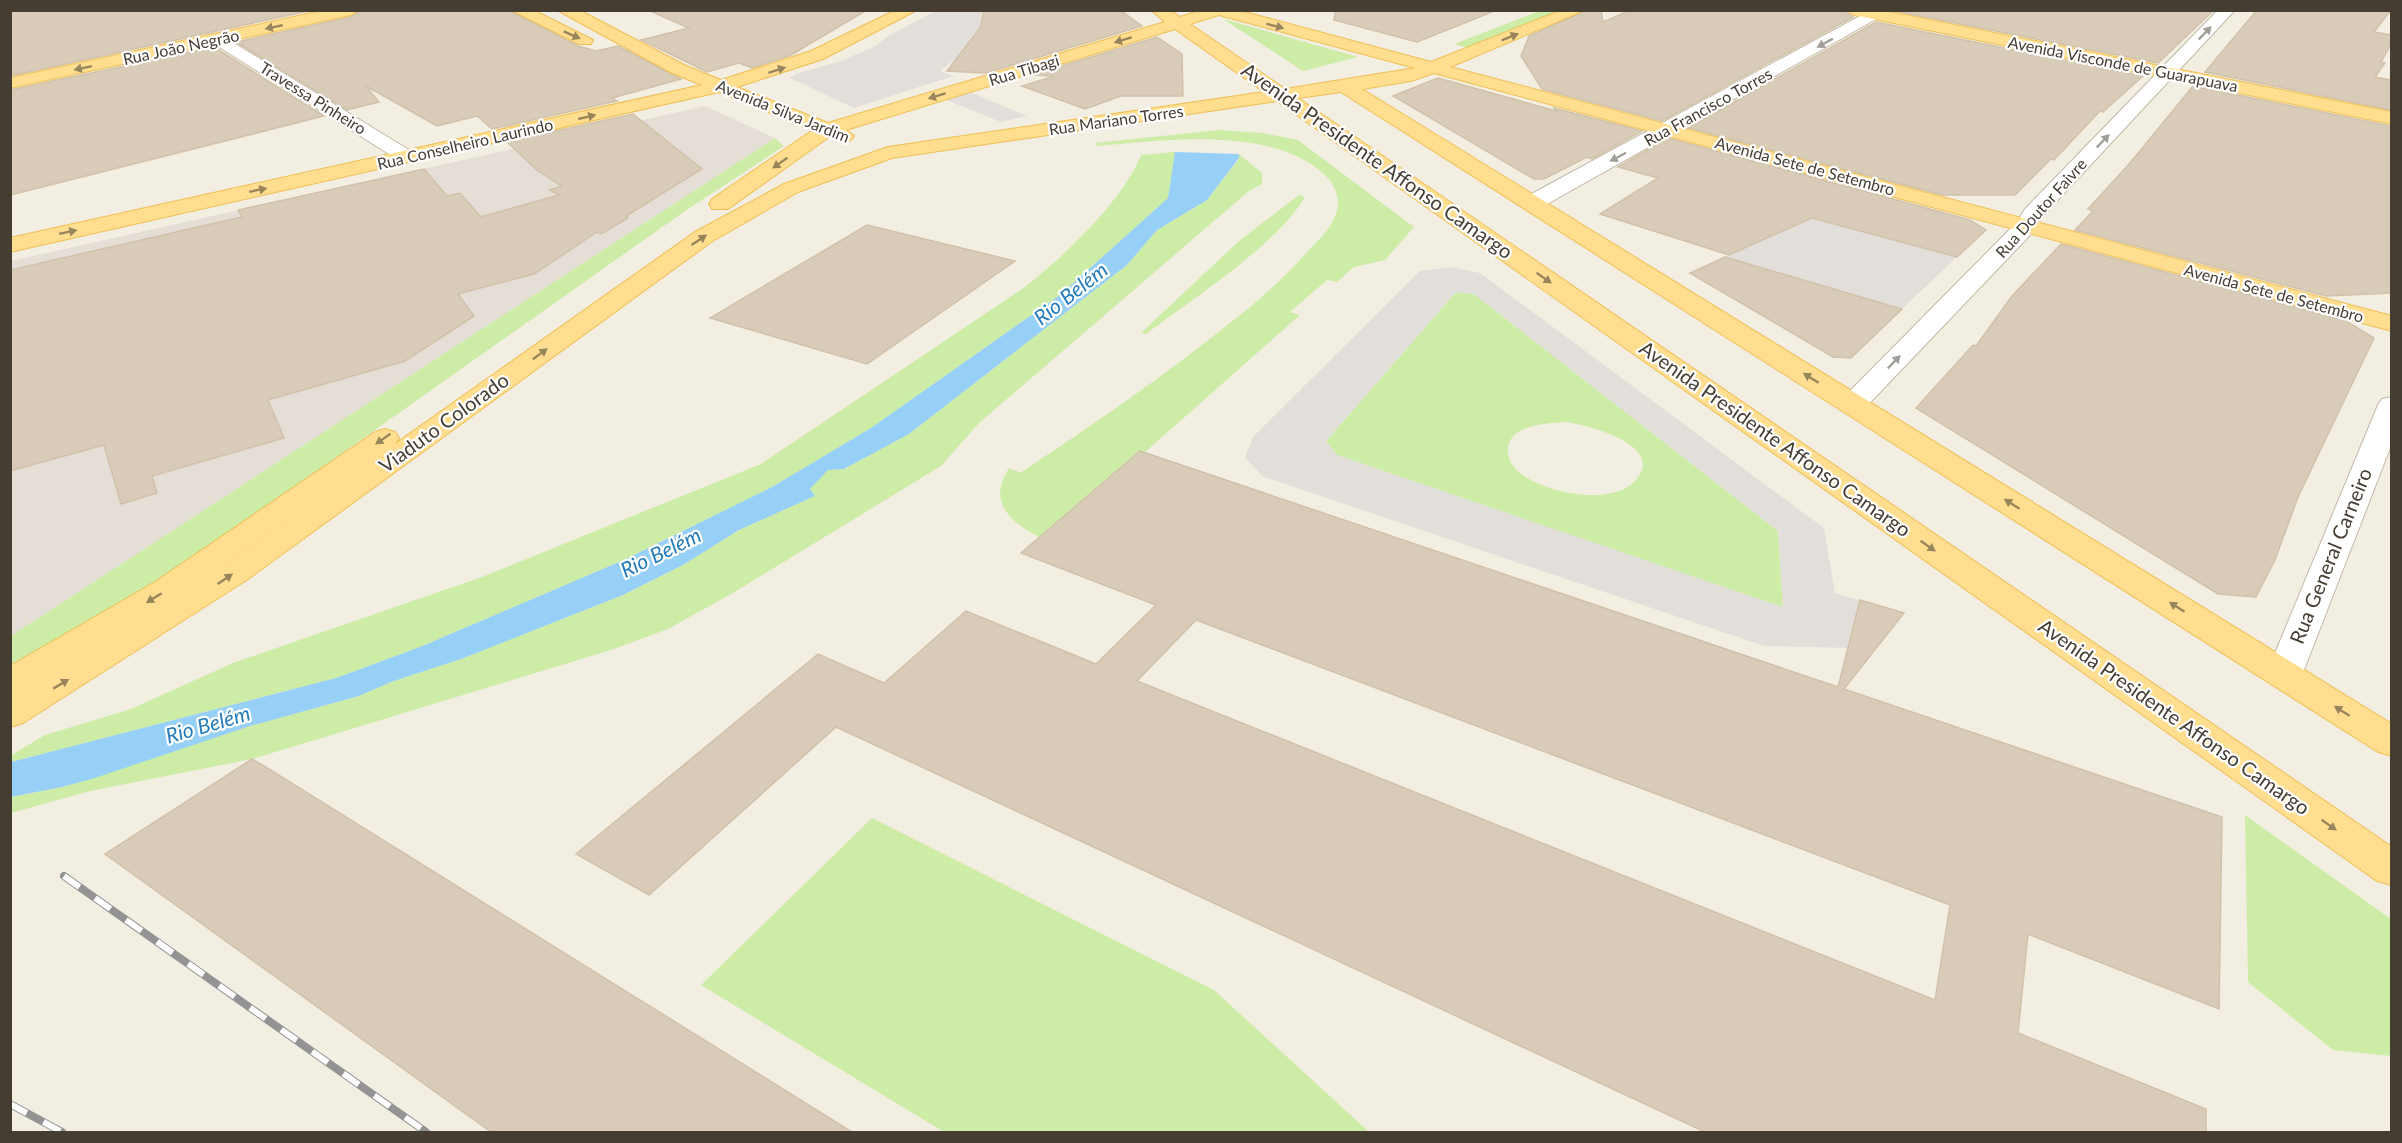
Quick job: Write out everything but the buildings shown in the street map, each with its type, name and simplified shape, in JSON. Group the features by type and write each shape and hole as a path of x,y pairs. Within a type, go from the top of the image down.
{"main road":[{"name":"Rua João Negrão","path":"10,83 351,10"},
{"name":"Avenida Silva Jardim","path":"519,10 604,49 678,69 888,153"},
{"name":"Avenida Silva Jardim","path":"565,10 627,40 678,69"},
{"name":"Rua Conselheiro Laurindo","path":"10,245 721,86 807,59 909,10"},
{"name":"Avenida Presidente Affonso Camargo","path":"1159,10 2391,869"},
{"name":"Avenida Sete de Setembro","path":"1276,10 1422,57"},
{"name":"Rua Mariano Torres","path":"1343,85 1422,57 1535,10"},
{"name":"Rua Mariano Torres","path":"888,153 1282,96 1343,85 1389,81 1422,57 1455,59 1577,10"},
{"name":"Avenida Visconde de Guarapuava","path":"1854,10 1880,13 1967,33 2391,106"},
{"name":"Avenida Visconde de Guarapuava","path":"1907,10 2048,38 2391,118"},
{"name":"Rua Tibagi","path":"828,129 1219,11"},
{"name":"Avenida Sete de Setembro","path":"1219,11 1422,57 2030,220 2391,324"},
{"path":"1967,33 2048,38"},
{"name":"Avenida Sete de Setembro","path":"1455,59 1676,125"},
{"path":"1343,85 2391,742"},
{"path":"1023,133 1254,118"},
{"path":"1278,118 1324,125"},
{"name":"Viaduto Colorado","path":"10,714 227,578 479,385 828,129"},
{"name":"Viaduto Colorado","path":"10,683 167,590 728,221 801,184 888,153"},
{"name":"Avenida Sete de Setembro","path":"2030,220 2391,308"}],"street":[{"name":"Rua Doutor Faivre","path":"1853,404 2227,10"},
{"name":"Rua Francisco Torres","path":"1532,203 1880,13"},
{"name":"Travessa Pinheiro","path":"219,39 407,157"},
{"name":"Rua General Carneiro","path":"2284,675 2391,405"}],"shaded area":[{"path":"936,11 982,11 979,28 968,42 976,43 940,71 953,76 854,108 790,78 795,74 838,62 874,47 888,36"},
{"path":"968,91 1027,116 1001,122 944,99"},
{"path":"705,106 775,138 11,636 11,261"},
{"path":"1812,218 1957,257 1902,309 1725,257"},
{"path":"1451,267 1480,273 1824,528 1835,593 1904,613 1871,655 1848,648 1764,646 1262,476 1245,457 1253,437 1420,271","holes":["1456,292 1474,294 1778,531 1783,607 1337,455 1326,441"]}],"green space":[{"path":"1540,11 1574,11 1476,50 1454,44"},
{"path":"1223,19 1358,57 1303,71"},
{"path":"1219,130 1262,133 1298,140 1414,227 1385,260 1354,267 1337,282 1327,280 1290,312 1300,315 1144,453 1139,451 1039,537 1011,518 1001,501 1000,491 1009,468 1020,473 1112,411 1202,345 1283,278 1333,221 1338,200 1329,179 1302,159 1276,149 1247,142 1216,140 1184,139 1097,146 1095,143"},
{"path":"775,138 784,146 685,211 229,533 170,572 11,669 11,636"},
{"path":"1175,152 1168,198 1060,295 871,428 772,487 626,559 420,647 336,678 11,762 10,756 45,735 131,709 233,663 482,577 761,464 1025,287 1074,244 1107,209 1121,191 1141,155"},
{"path":"1239,154 1262,173 1262,184 1249,191 979,423 941,466 733,593 668,629 611,650 252,759 90,791 11,813 11,797 62,787 250,726 359,696 391,682 461,659 623,595 683,565 739,530 815,496 809,489 828,470 844,469 909,434 1127,265 1157,230 1207,200 1239,159"},
{"path":"1299,195 1305,197 1292,215 1255,252 1146,334 1141,333 1239,241"},
{"path":"1456,292 1474,294 1778,531 1783,608 1337,455 1326,441","holes":["1566,422 1606,432 1633,447 1641,457 1642,468 1635,481 1624,489 1610,494 1577,494 1544,486 1513,466 1508,453 1513,436 1529,427"]},
{"path":"2245,815 2391,919 2391,1056 2333,1050 2248,982"},
{"path":"872,818 1214,990 1369,1132 944,1132 701,985"}],"water":[{"name":"Rio Belém","path":"1175,152 1239,154 1239,158 1207,200 1157,230 1127,265 909,434 844,469 828,470 810,489 815,496 739,530 683,565 623,595 461,659 391,682 359,696 250,726 95,778 11,797 11,762 336,678 420,647 626,559 772,487 871,428 1060,295 1168,198"}],"railway":[{"path":"64,876 426,1132"},
{"path":"10,1104 62,1132"}]}
